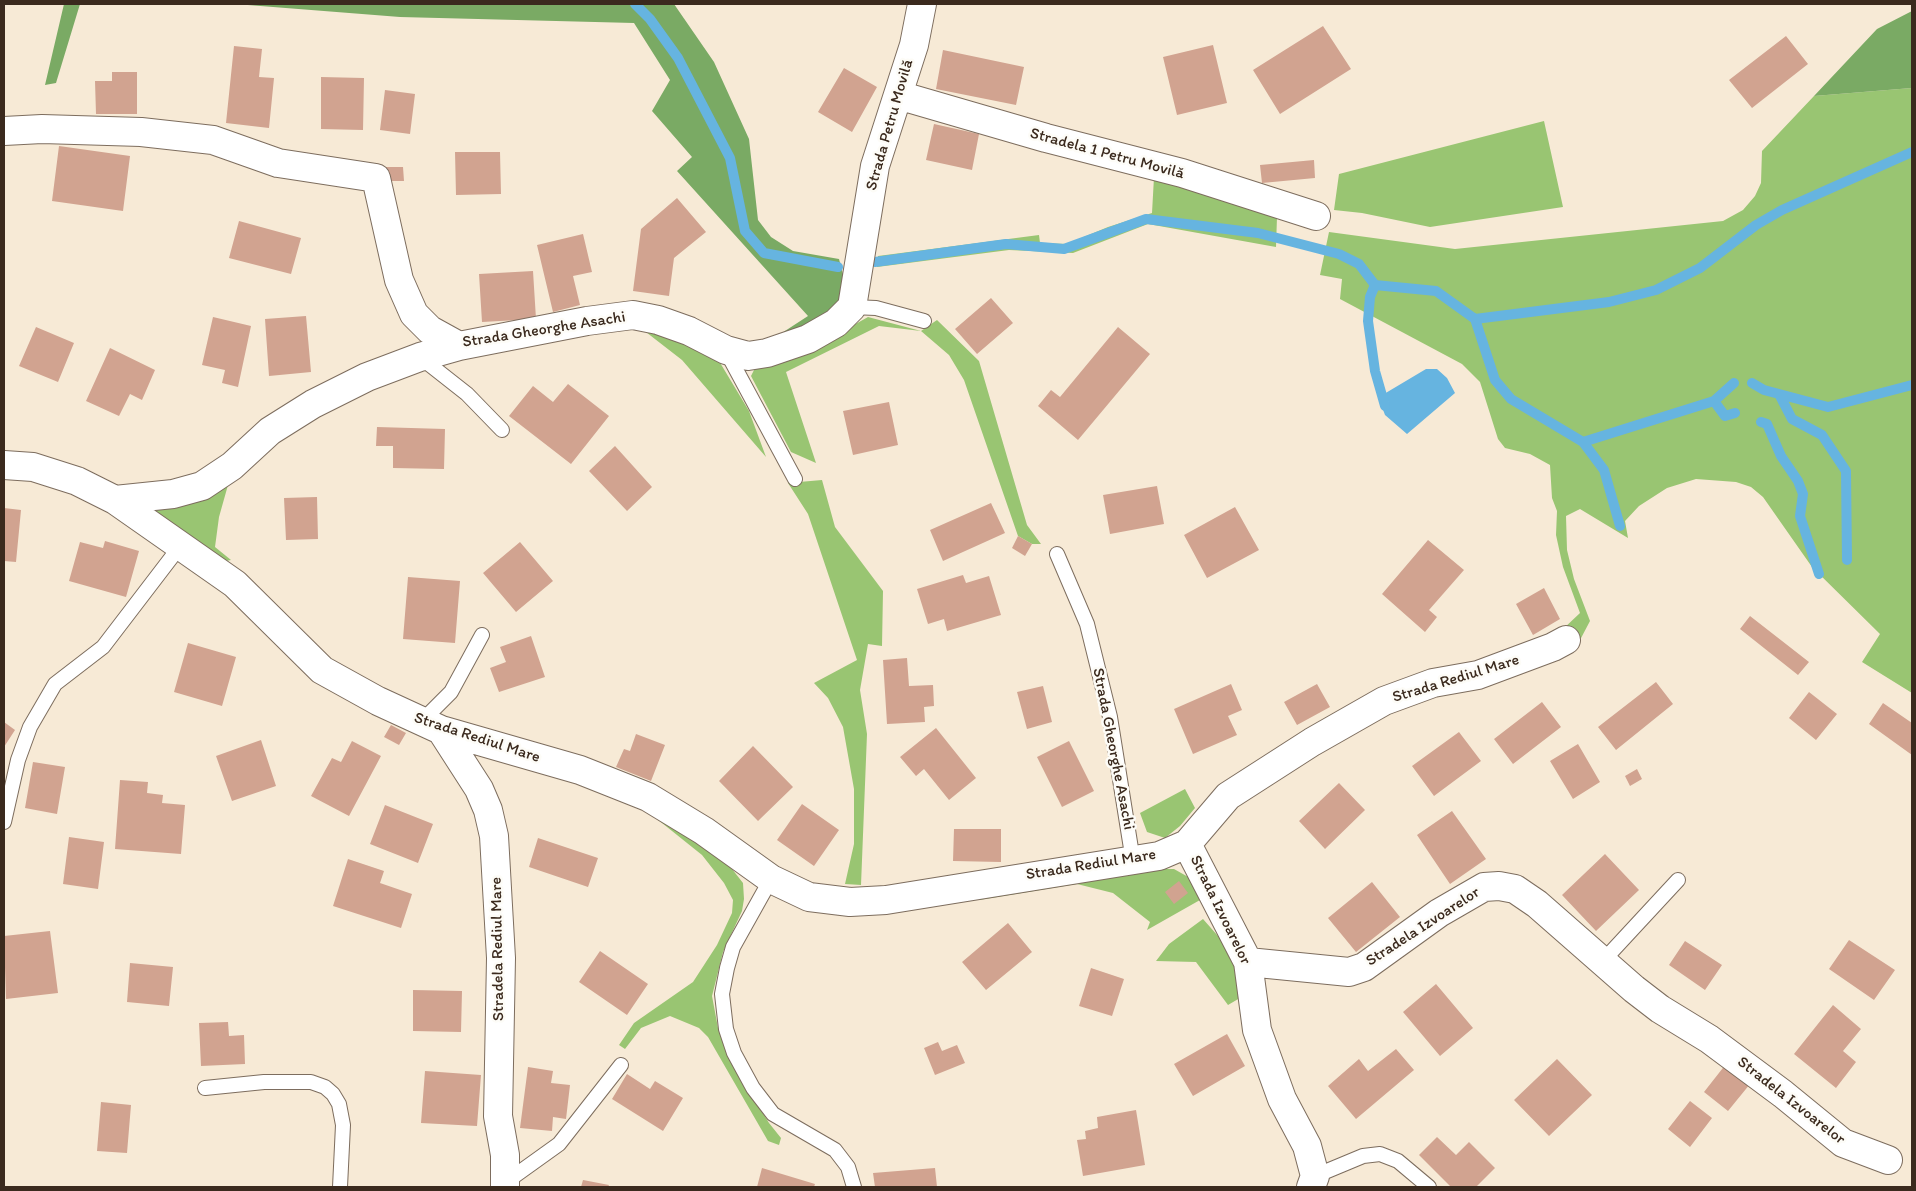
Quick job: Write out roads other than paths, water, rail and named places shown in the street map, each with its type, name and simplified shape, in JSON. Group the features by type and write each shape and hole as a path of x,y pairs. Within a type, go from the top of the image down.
{"street":[{"name":"Strada Petru Movilă","path":"852,307 875,166 914,45 922,4"},
{"name":"Stradela 1 Petru Movilă","path":"898,95 1046,138 1182,173 1316,216"},
{"name":"Strada Gheorghe Asachi","path":"4,131 42,129 140,132 213,140 278,163 376,178 399,280 414,314 430,330 459,346 586,321 633,315 658,320 689,331 726,350 748,356 766,353 808,339 836,323 852,307"},
{"path":"114,500 173,494 202,486 232,466 270,432 313,404 367,377 420,357 459,346"},
{"name":"Strada Rediul Mare","path":"4,465 32,468 78,481 114,500 235,584 322,670 431,726 580,770 648,797 704,831 771,879 809,897 850,902 886,900 1042,873 1159,856 1188,844 1228,796 1312,742 1384,701 1433,683 1478,675 1553,648 1566,640"},
{"name":"Stradela Rediul Mare","path":"431,726 479,789 488,810 494,836 501,958 498,1116 505,1155 506,1184"},
{"name":"Strada Izvoarelor","path":"1188,844 1248,962 1257,1030 1282,1100 1307,1146 1313,1181"},
{"name":"Stradela Izvoarelor","path":"1248,962 1349,972 1364,967 1462,898 1484,887 1499,886 1515,889 1537,904 1602,962 1660,1009 1709,1039 1843,1143 1862,1152 1888,1160"}],"lane":[{"path":"852,307 886,310 924,321"},
{"path":"726,350 795,479"},
{"path":"420,357 467,394 502,430"},
{"path":"4,822 18,760 30,727 55,684 103,647 181,545"},
{"name":"Strada Gheorghe Asachi","path":"1057,554 1087,624 1110,717 1133,861"},
{"path":"431,726 482,635"},
{"path":"771,879 733,947 722,994 726,1029 734,1053 753,1088 773,1114 835,1150 848,1167 854,1187"},
{"path":"1602,962 1678,880"},
{"name":"Stradela Rediul Mare","path":"506,1184 559,1144 620,1065"},
{"path":"205,1088 264,1082 311,1082 325,1087 333,1094 339,1104 343,1125 340,1187"},
{"name":"Strada Izvoarelor","path":"1313,1181 1362,1156 1380,1154 1398,1161 1429,1187"}],"water":[{"path":"1426,369 1437,369 1447,378 1455,393 1407,434 1385,415 1382,407 1389,403 1384,394"}],"waterway":[{"path":"635,4 650,19 678,58 730,158 745,231 764,253 838,267"},
{"path":"875,262 1006,244 1064,249 1146,219 1258,233 1339,254 1359,264 1375,285 1436,291 1475,319 1609,302 1656,290 1700,268 1756,225 1782,210 1912,152"},
{"path":"1375,285 1370,297 1368,321 1375,371 1385,406"},
{"path":"1475,319 1495,380 1511,399 1583,442 1714,401 1734,383"},
{"path":"1752,383 1764,390 1828,407 1912,385"},
{"path":"1779,394 1792,419 1822,435 1846,471 1847,560"},
{"path":"1714,401 1725,416 1735,413"},
{"path":"1761,422 1767,424 1781,456 1798,481 1803,494 1800,516 1819,574"},
{"path":"1583,442 1604,470 1620,526"}]}
